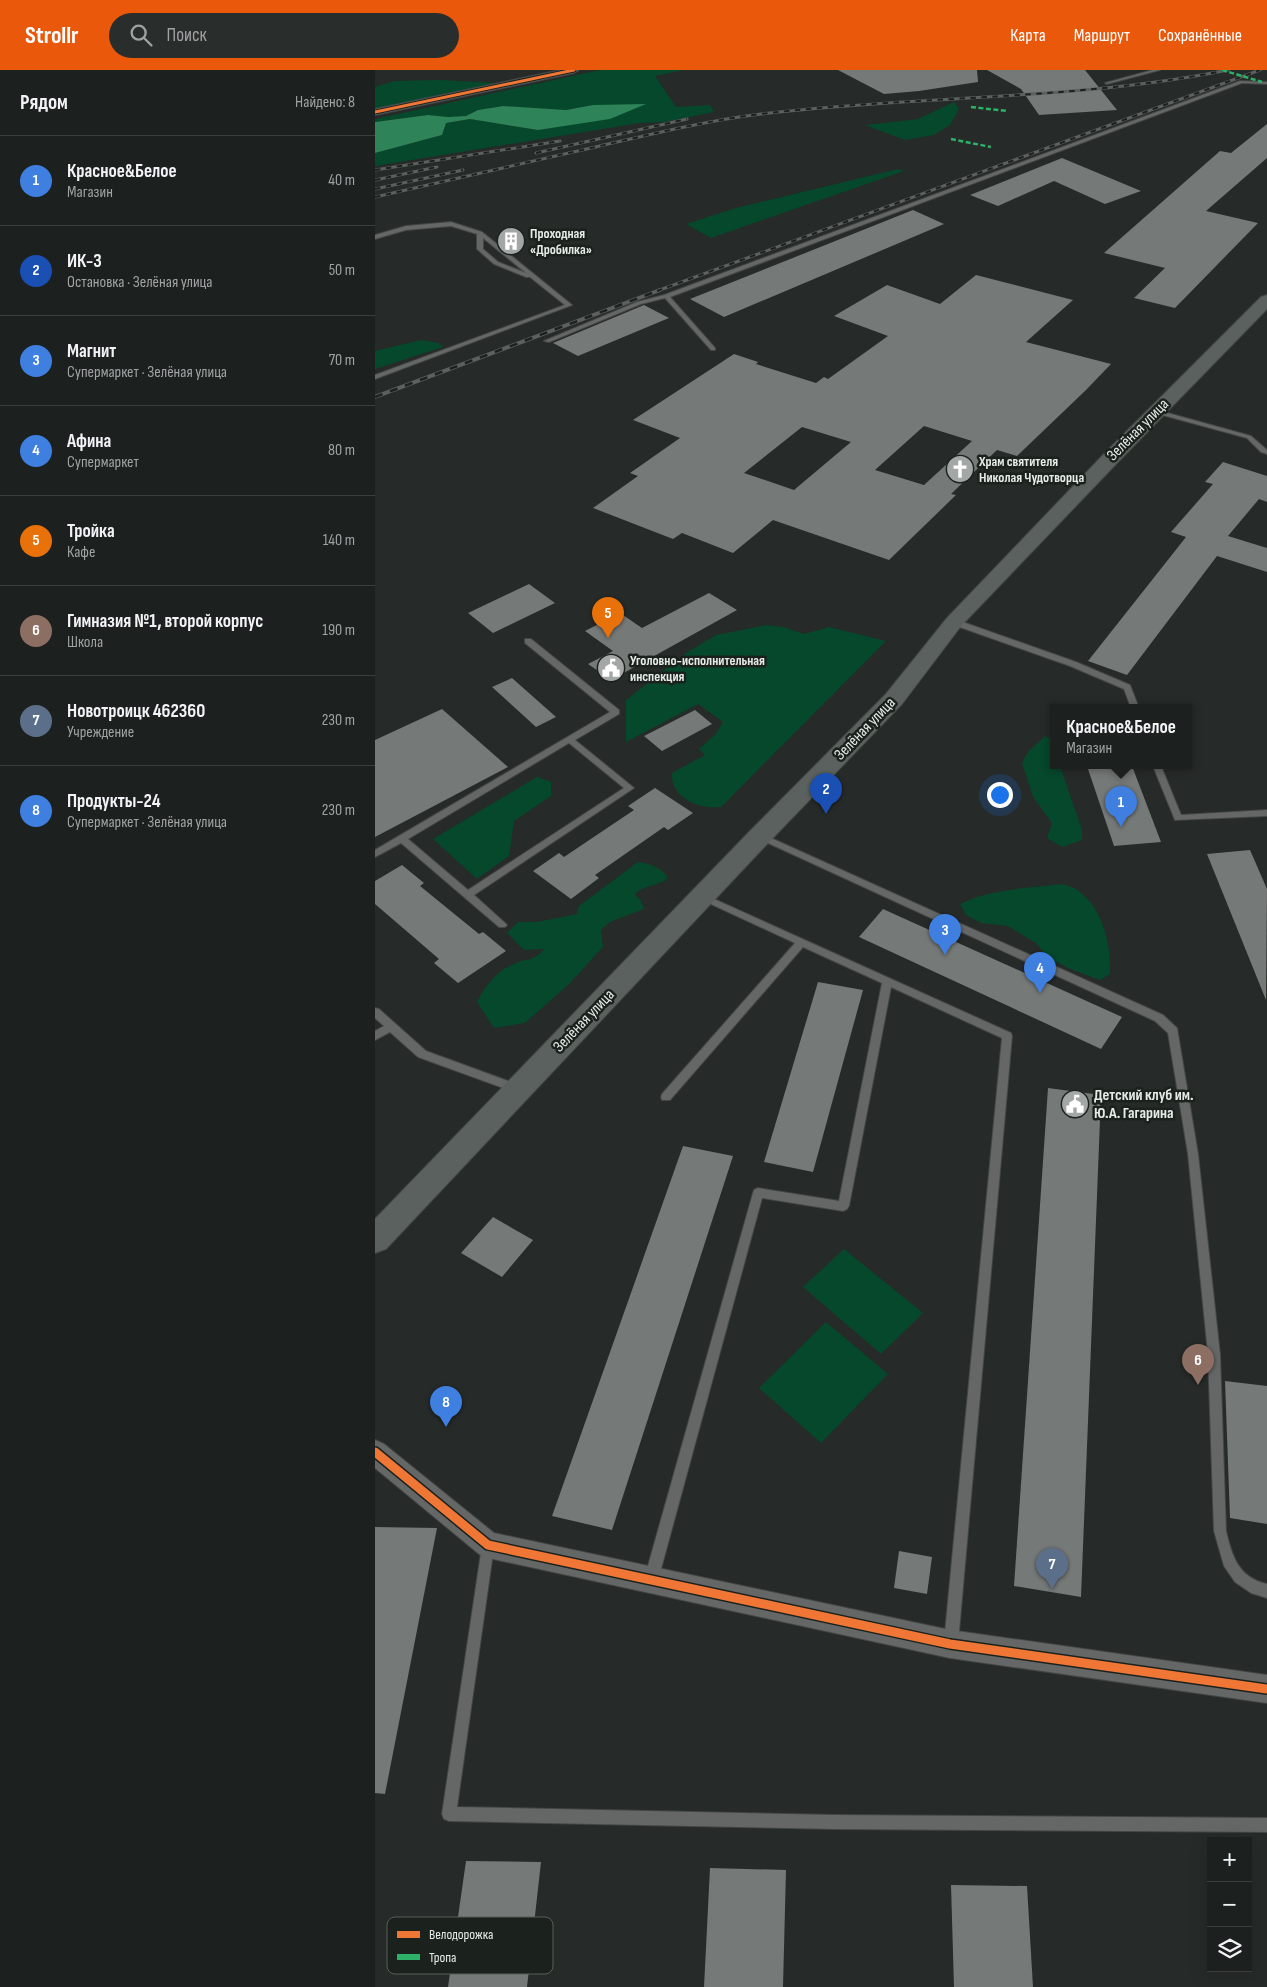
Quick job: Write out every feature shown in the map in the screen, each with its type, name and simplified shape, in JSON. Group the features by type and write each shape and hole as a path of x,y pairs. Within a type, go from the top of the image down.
{"main road":[{"name":"Зелёная улица","path":"375,1240 760,836 894,699 954,622 1267,300"}],"street":[{"path":"375,112 575,70"},
{"path":"375,1452 488,1545 951,1644 1267,1689"}],"lane":[{"path":"1107,83 1158,70"},
{"path":"547,341 639,303 666,296 1242,82 1267,83"},
{"path":"375,237 406,228 451,224 480,233 569,305 375,377"},
{"path":"480,233 480,249 496,263 539,280"},
{"path":"666,296 713,348"},
{"path":"1157,412 1249,437 1263,451 1267,452"},
{"path":"954,622 1073,664 1127,687 1133,704"},
{"path":"375,854 616,712 528,641"},
{"path":"468,895 630,788 570,740"},
{"path":"1158,769 1177,818 1267,813"},
{"path":"760,836 1159,1018 1173,1031 1193,1154 1214,1354 1220,1531 1225,1553 1232,1570 1245,1583 1267,1591"},
{"path":"401,839 502,925"},
{"path":"703,897 1007,1036 951,1644"},
{"path":"666,1097 802,942"},
{"path":"651,1581 758,1192 843,1206 887,981"},
{"path":"375,1012 422,1054 519,1089"},
{"path":"375,1036 390,1027"},
{"path":"488,1545 449,1814 816,1821 1267,1826"}],"shaded area":[{"path":"600,70 684,70 655,76 676,107 710,105 714,112 664,122 640,123 375,166 375,153 442,135 446,123 470,119 538,130 593,105 566,110 503,106 478,110 466,116 428,115 375,122 375,119"},
{"path":"440,80 498,83 375,109 375,87 394,81"},
{"path":"954,102 959,109 950,125 934,135 905,140 865,125 918,119"},
{"path":"646,104 610,119 538,130 470,119 446,123 442,135 375,153 375,122 428,115 466,116 478,110 503,106 566,110 593,105"},
{"path":"898,169 904,171 711,238 686,224 736,208"},
{"path":"421,340 439,343 443,347 375,369 375,351"},
{"path":"766,625 783,627 804,634 829,627 886,641 721,807 705,807 688,801 676,790 672,773 705,755 699,749 716,734 723,722 698,704 626,742 626,700 686,653 716,635"},
{"path":"1045,736 1050,738 1050,769 1061,769 1082,830 1082,840 1062,847 1047,838 1052,823 1033,797 1022,763 1027,753"},
{"path":"537,777 551,782 551,796 514,821 509,856 477,879 433,839"},
{"path":"638,862 655,866 668,877 635,894 641,901 644,909 610,922 601,930 603,947 569,984 525,1023 494,1028 477,1002 484,990 502,971 519,962 533,958 544,949 524,950 507,933 518,922 537,922 577,914 579,906"},
{"path":"1063,884 1080,892 1095,909 1100,919 1109,952 1110,974 1100,980 1070,969 1047,957 1037,944 1008,926 981,923 966,915 960,904 997,892"},
{"path":"844,1249 923,1313 881,1354 803,1287"},
{"path":"826,1322 888,1374 821,1443 759,1388"}],"building":[{"path":"838,70 977,70 978,82 884,94"},
{"path":"987,70 1085,70 1117,110 1039,115 1021,89"},
{"path":"1267,124 1267,158 1206,211 1258,223 1175,308 1134,298 1165,268 1104,253 1220,151 1231,153"},
{"path":"1062,158 1141,191 1105,204 1054,181 998,206 970,195"},
{"path":"913,210 944,224 724,317 690,299"},
{"path":"976,275 1073,300 1026,342 1111,364 1017,456 997,450 951,494 956,495 889,560 773,520 733,553 682,533 673,539 593,508 638,476 630,473 680,438 633,420 734,354 758,362 756,364 816,383 824,377 828,379 888,336 834,316 887,285 940,304","holes":["924,426 972,441 924,485 875,470","802,427 851,442 794,490 744,473"]},
{"path":"644,305 669,318 578,356 553,343"},
{"path":"1223,462 1267,476 1267,502 1259,499 1228,536 1267,548 1267,572 1217,556 1127,675 1088,661 1186,537 1171,532 1213,484 1205,482"},
{"path":"529,584 555,603 493,633 468,613"},
{"path":"709,593 737,610 611,680 588,664 613,651 585,631 620,613 642,628"},
{"path":"512,678 556,717 536,727 492,687"},
{"path":"442,709 508,767 375,837 375,740"},
{"path":"695,710 712,724 662,751 644,736"},
{"path":"1088,769 1133,769 1161,842 1114,846"},
{"path":"655,788 693,813 668,830 664,827 595,875 599,878 571,899 533,871 559,853 564,857 634,810 628,806"},
{"path":"1250,850 1267,889 1266,1000 1207,854"},
{"path":"402,865 424,883 420,886 479,934 483,932 506,951 458,983 434,963 439,959 375,904 375,881"},
{"path":"883,909 1122,1017 1101,1049 859,937"},
{"path":"818,982 863,990 813,1172 764,1162"},
{"path":"1048,1088 1101,1095 1081,1597 1014,1586"},
{"path":"683,1146 733,1156 612,1530 552,1516"},
{"path":"493,1217 533,1240 502,1277 461,1253"},
{"path":"1225,1381 1267,1386 1267,1524 1230,1518"},
{"path":"375,1527 437,1528 385,1794 375,1793"},
{"path":"899,1551 932,1557 927,1594 894,1588"},
{"path":"466,1861 541,1862 535,1917 458,1917"},
{"path":"710,1868 786,1870 783,1987 704,1987"},
{"path":"951,1885 1027,1886 1033,1987 954,1987"},
{"path":"450,1974 528,1974 527,1987 448,1987"}],"railway":[{"path":"375,197 655,133 740,117 878,103 1054,93 1170,80 1228,70"},
{"path":"657,291 1260,70"},
{"path":"536,153 687,119"},
{"path":"375,170 560,141"},
{"path":"375,180 437,167"},
{"path":"375,189 463,170"},
{"path":"375,397 660,290"}],"marked path":[{"path":"1222,70 1262,82"},
{"path":"971,107 1007,111"},
{"path":"951,139 991,147"}],"cycle path":[{"path":"375,112 574,70"},
{"path":"375,1452 488,1545 950,1644 1267,1689"}],"place":[{"name":"Проходная «Дробилка»","path":"511,241"},
{"name":"Храм святителя Николая Чудотворца","path":"960,469"},
{"name":"Тройка","path":"608,638"},
{"name":"Уголовно-исполнительная инспекция","path":"611,668"},
{"name":"ИК-3","path":"826,814"},
{"name":"Красное&Белое","path":"1121,827"},
{"name":"Магнит","path":"945,955"},
{"name":"Афина","path":"1040,993"},
{"name":"Детский клуб им. Ю.А. Гагарина","path":"1075,1104"},
{"name":"Гимназия №1, второй корпус","path":"1198,1385"},
{"name":"Продукты-24","path":"446,1427"},
{"name":"Новотроицк 462360","path":"1052,1589"}]}
